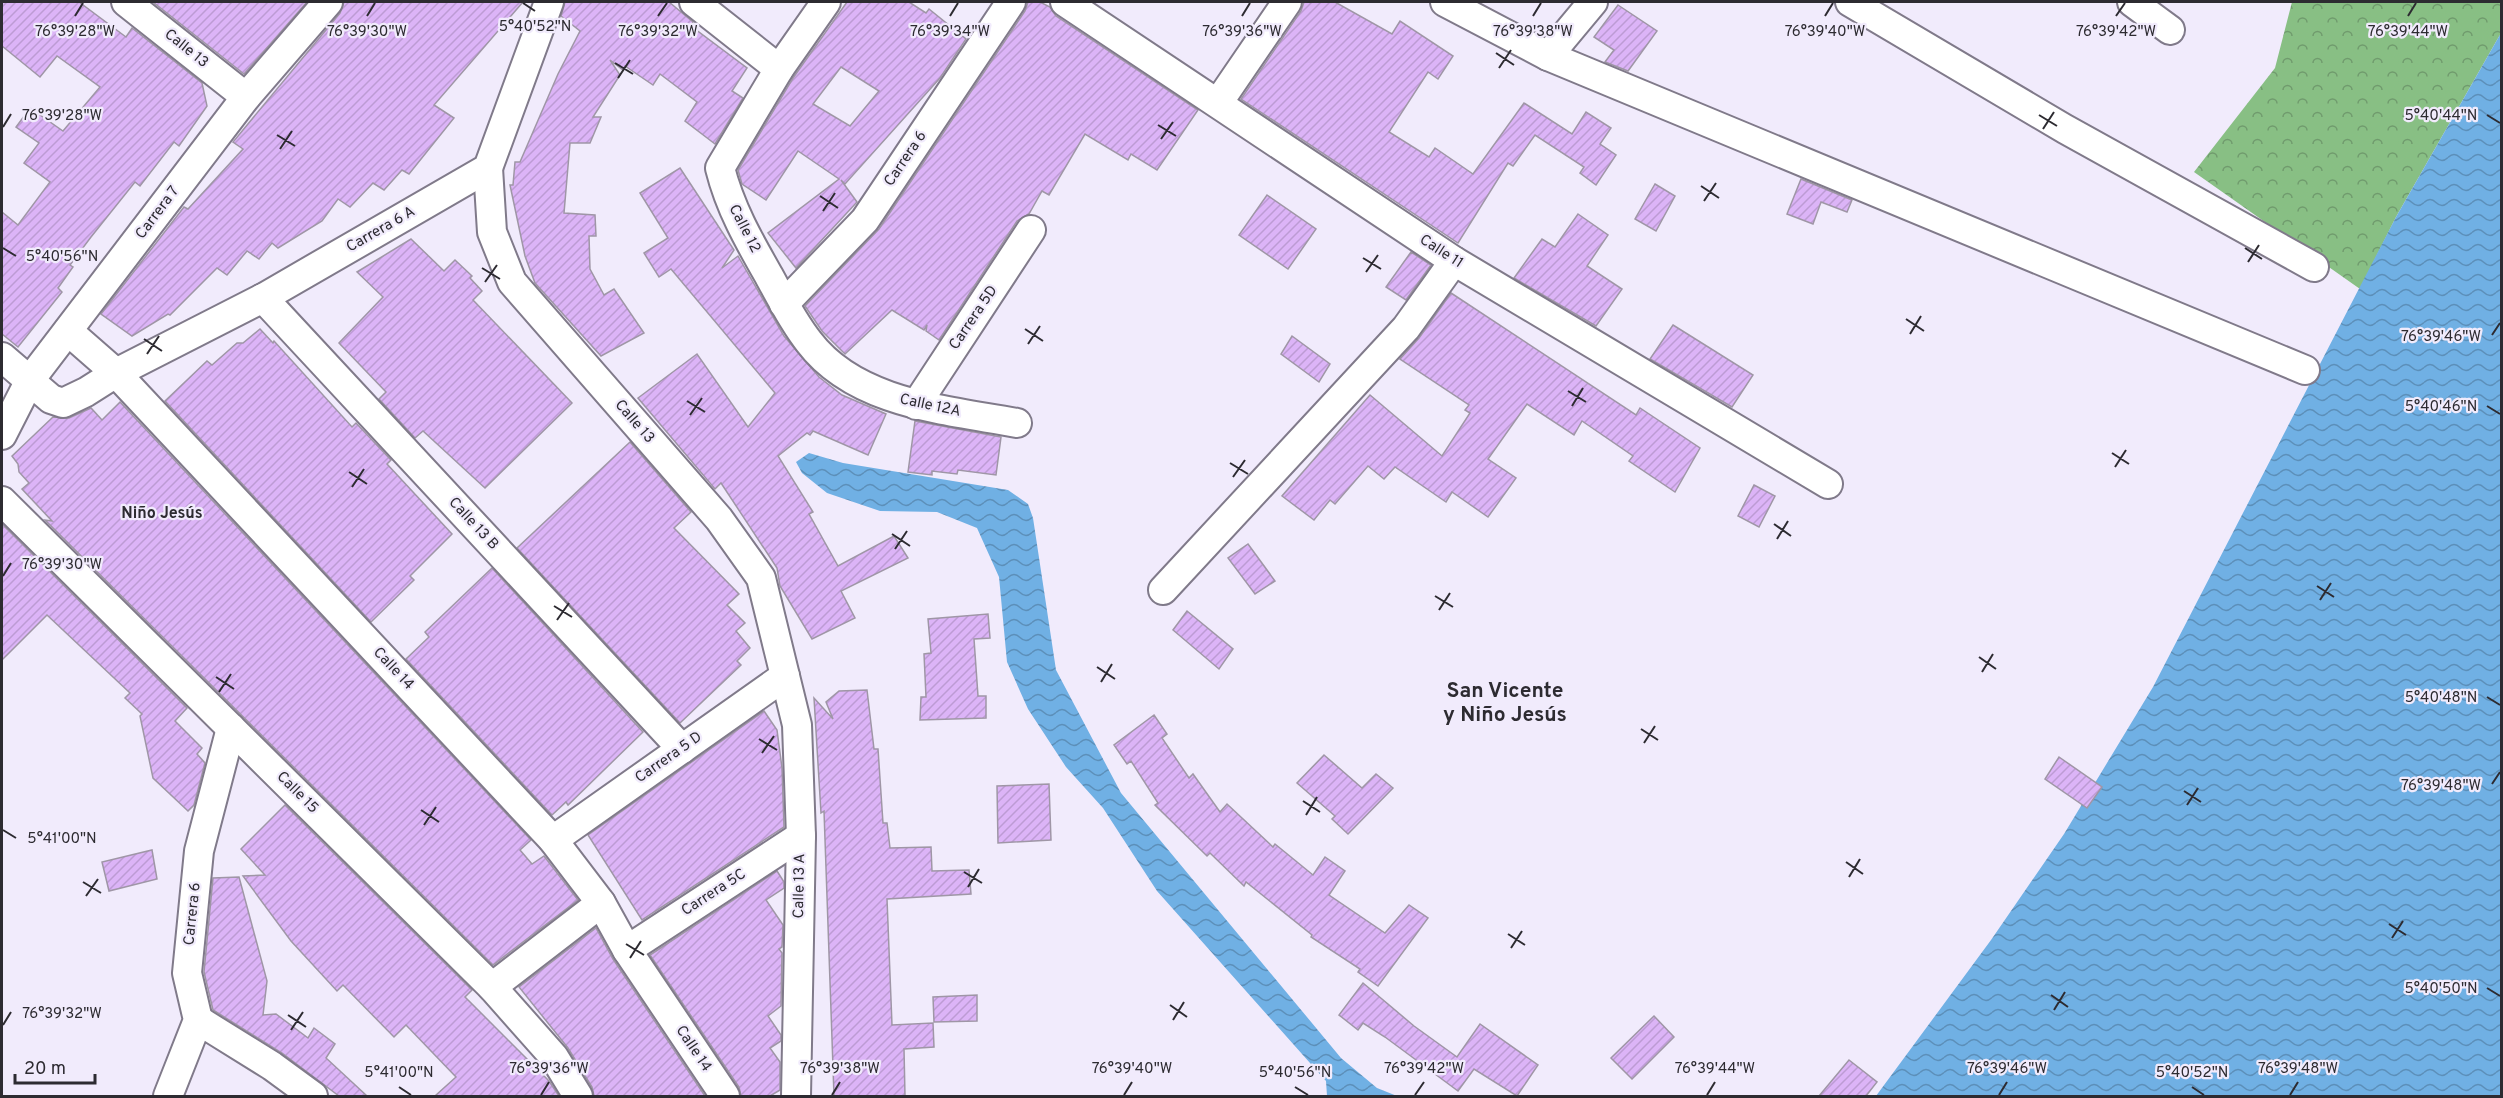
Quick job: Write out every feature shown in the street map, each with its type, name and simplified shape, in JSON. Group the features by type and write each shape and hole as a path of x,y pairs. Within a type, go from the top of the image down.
{"street":[{"name":"Calle 13","path":"126,2 246,97"},
{"name":"Carrera 7","path":"2,435 30,380 246,97 328,2"},
{"path":"488,168 549,2"},
{"path":"694,2 779,69"},
{"name":"Calle 12","path":"826,2 779,69 720,168 738,222 784,303 810,344 847,376"},
{"name":"Carrera 6","path":"784,303 865,220 1011,2"},
{"name":"Calle 11","path":"1065,2 1454,261 1827,484"},
{"path":"1218,103 1287,2"},
{"path":"1445,2 1548,56 2306,370"},
{"path":"1548,56 1593,2"},
{"path":"1850,2 2065,129 2314,267"},
{"path":"2132,2 2170,30"},
{"name":"Calle 13","path":"488,168 492,232 512,282 719,519 761,578 785,676"},
{"name":"Carrera 6 A","path":"116,373 263,298 488,168"},
{"name":"Carrera 5D","path":"916,405 1031,230"},
{"path":"1163,590 1406,328 1454,261"},
{"name":"Calle 13 B","path":"263,298 682,749"},
{"name":"Calle 14","path":"68,331 116,373 553,840 601,903 627,950 725,1096"},
{"path":"2,357 51,399 63,403 116,373"},
{"name":"Calle 12A","path":"847,376 888,396 916,405 1017,423"},
{"name":"Calle 15","path":"2,501 492,987 554,1057 578,1096"},
{"name":"Carrera 5 D","path":"553,840 785,676"},
{"name":"Calle 13 A","path":"785,676 797,725 801,836 796,1096"},
{"name":"Carrera 6","path":"198,1020 187,974 200,851 231,728"},
{"name":"Carrera 5C","path":"627,950 801,836"},
{"path":"492,987 601,903"},
{"path":"168,1096 198,1020 272,1066 313,1096"}],"green space":[{"path":"2292,2 2501,2 2501,33 2396,217 2360,289 2194,172 2275,68"}],"water":[{"path":"2501,33 2501,1096 1876,1096 1991,940 2064,834 2153,687 2396,217"},
{"path":"809,453 843,463 1008,490 1028,504 1033,518 1056,670 1121,793 1341,1058 1377,1088 1397,1096 1327,1096 1326,1081 1157,891 1103,808 1066,767 1028,709 1007,662 999,577 977,528 937,512 880,511 827,493 802,473 796,462"}],"building":[{"path":"2,2 79,2 126,37 132,28 202,83 207,106 179,146 174,142 140,186 135,182 91,237 70,265 73,267 58,288 62,292 18,347 2,334 2,212 18,225 50,182 24,163 39,143 16,127 30,108 63,131 100,87 57,56 40,77 2,46"},
{"path":"153,2 307,2 244,74"},
{"path":"344,2 523,2 434,105 454,118 409,174 402,170 384,190 373,183 350,207 338,199 322,221 278,248 272,243 259,259 247,251 227,275 217,268 170,315 168,314 132,336 101,314 184,207 188,209 243,149 233,142 340,13"},
{"path":"565,2 669,2 693,22 691,26 747,68 732,91 743,98 715,144 685,121 697,102 660,74 653,85 625,66 623,70 610,60 620,75 593,117 601,117 590,143 570,143 564,213 595,215 596,236 589,236 590,269 604,295 614,289 644,333 601,356 535,283 525,256 510,185 513,185 515,162 520,162 558,74 580,31 561,16"},
{"path":"847,2 909,2 926,13 929,9 966,39 940,78 845,184 841,180 857,202 796,268 768,233 839,179 798,151 766,200 742,184 738,170 793,78","holes":["841,67 879,91 850,126 813,104"]},
{"path":"1028,2 1040,2 1050,7 1056,16 1198,110 1157,170 1131,154 1128,160 1085,134 1049,195 1042,191 1029,214 1017,221 939,340 926,331 927,325 924,330 892,310 845,354 822,331 805,306 879,229 1025,11"},
{"path":"1304,2 1335,2 1392,34 1400,21 1453,56 1438,79 1428,72 1389,132 1429,157 1435,148 1473,174 1524,103 1572,134 1586,112 1611,128 1600,144 1616,155 1596,185 1580,173 1584,167 1535,135 1513,166 1508,163 1458,243 1241,99 1301,11"},
{"path":"1618,5 1657,31 1628,71 1605,62 1614,50 1594,37"},
{"path":"680,168 734,250 722,268 738,256 784,336 819,377 842,395 886,414 868,455 813,431 810,435 807,433 778,456 813,512 809,514 838,566 894,536 908,558 841,591 855,618 812,639 780,586 777,568 721,483 715,489 638,398 697,354 748,427 775,393 671,269 659,277 644,253 668,238 640,193"},
{"path":"1801,179 1852,200 1847,212 1821,202 1813,224 1787,214"},
{"path":"1655,184 1675,196 1656,231 1635,219"},
{"path":"1267,195 1316,229 1288,269 1239,235"},
{"path":"1578,214 1608,235 1587,266 1622,289 1596,326 1514,278 1542,239 1555,247"},
{"path":"411,239 444,271 455,260 472,276 470,278 482,291 473,300 572,403 485,488 423,431 415,438 379,399 386,392 339,343 383,297 357,272"},
{"path":"1411,252 1431,265 1406,300 1386,287"},
{"path":"1451,293 1636,415 1640,408 1700,448 1675,492 1629,461 1633,456 1582,421 1574,435 1527,404 1488,459 1516,478 1488,517 1452,492 1446,502 1395,467 1384,479 1368,466 1335,504 1330,500 1314,520 1282,496 1370,395 1442,456 1470,413 1465,410 1469,405 1400,359 1419,338"},
{"path":"1673,325 1753,375 1732,407 1650,359"},
{"path":"260,329 273,343 274,341 352,427 356,423 391,460 387,464 452,534 410,576 414,580 371,622 165,401 207,361 212,365 237,343 243,343"},
{"path":"1292,336 1330,364 1319,382 1281,354"},
{"path":"120,402 531,840 520,850 532,864 544,856 578,900 493,965 45,520 52,521 22,489 29,483 19,472 18,464 12,456 53,417 69,418 91,408 102,420"},
{"path":"915,421 1001,437 996,475 958,470 957,474 932,471 932,475 908,472"},
{"path":"630,442 691,512 674,528 739,594 727,605 745,623 736,631 750,648 737,661 741,665 680,723 517,548"},
{"path":"1754,485 1775,496 1759,527 1738,516"},
{"path":"2,524 187,708 175,721 202,748 197,754 205,763 194,805 188,811 153,778 140,716 142,714 125,698 130,693 47,615 2,660"},
{"path":"1248,544 1275,581 1255,594 1228,558"},
{"path":"492,568 643,732 568,805 566,802 552,815 406,659 429,637 425,632"},
{"path":"1187,611 1233,649 1219,669 1173,630"},
{"path":"988,614 990,638 974,639 978,696 986,696 986,718 920,720 921,697 926,697 924,654 931,653 928,619"},
{"path":"867,690 874,749 878,749 883,823 887,823 890,848 931,847 932,871 969,870 971,894 887,899 892,1025 933,1023 934,1047 904,1049 905,1096 834,1096 824,811 821,813 814,698 833,719 826,702 839,691"},
{"path":"764,711 777,730 782,768 784,827 642,920 588,835"},
{"path":"1154,715 1167,734 1162,738 1189,778 1193,774 1220,812 1227,804 1273,847 1275,844 1313,875 1325,857 1345,871 1329,895 1385,933 1409,905 1428,918 1378,986 1358,972 1360,969 1311,937 1312,935 1246,882 1244,886 1210,853 1207,856 1155,805 1158,803 1131,761 1127,764 1114,745"},
{"path":"1324,755 1362,788 1376,774 1393,788 1348,834 1332,819 1335,816 1297,783"},
{"path":"2059,757 2102,787 2087,808 2045,779"},
{"path":"1049,784 1051,840 998,843 997,786"},
{"path":"285,805 472,990 465,997 549,1081 559,1096 435,1096 456,1077 406,1025 394,1037 343,985 337,991 291,941 243,876 265,875 241,849"},
{"path":"152,850 157,879 109,891 102,862"},
{"path":"777,871 784,882 784,888 766,900 783,925 782,947 779,949 782,953 781,1006 768,1016 781,1035 781,1041 770,1048 780,1062 780,1090 770,1096 741,1096 739,1087 650,955"},
{"path":"239,877 267,981 263,1015 276,1014 308,1038 314,1028 335,1044 326,1058 367,1096 339,1096 282,1053 213,1010 204,972 213,878"},
{"path":"596,928 613,959 705,1096 594,1096 592,1087 568,1048 519,987"},
{"path":"1363,983 1414,1026 1457,1057 1480,1024 1538,1065 1517,1096 1474,1069 1458,1091 1385,1037 1363,1023 1358,1030 1339,1015"},
{"path":"977,995 977,1021 934,1022 933,997"},
{"path":"1654,1016 1674,1037 1632,1079 1611,1058"},
{"path":"1849,1060 1877,1082 1866,1096 1819,1096"}],"district":[{"name":"Niño Jesús","path":"162,514"},
{"name":"San Vicente y Niño Jesús","path":"1505,703"}]}
